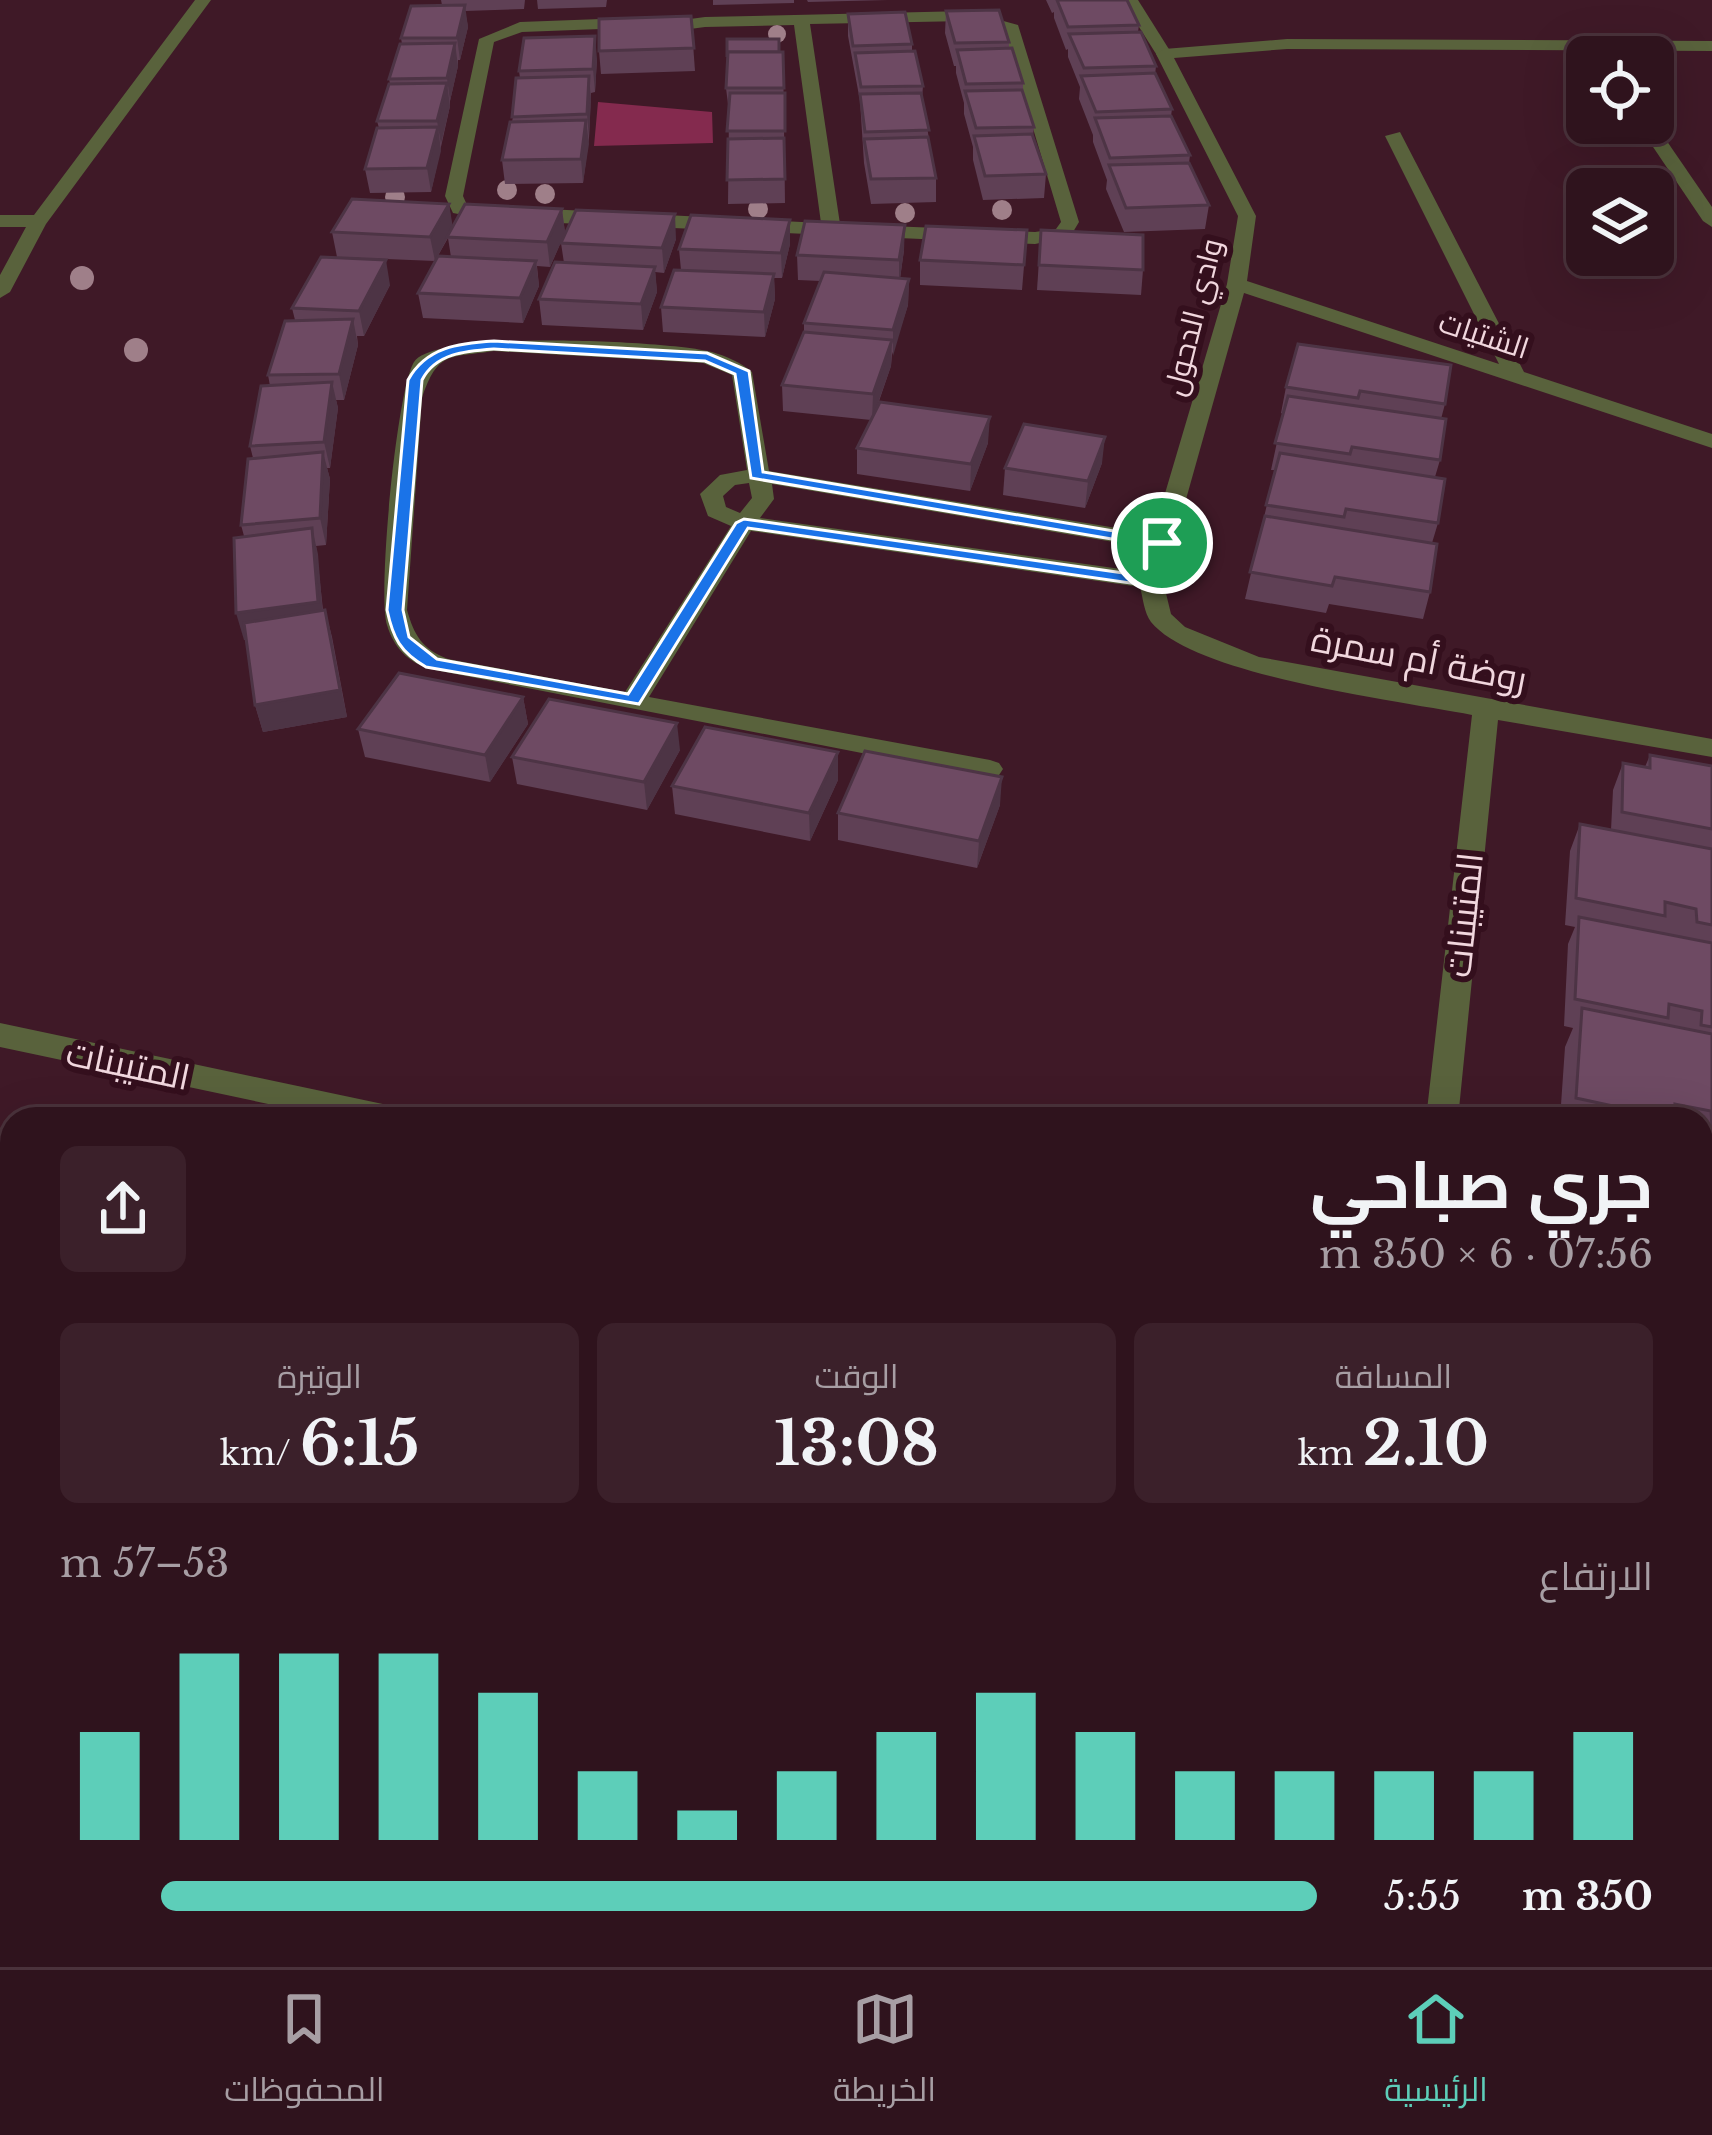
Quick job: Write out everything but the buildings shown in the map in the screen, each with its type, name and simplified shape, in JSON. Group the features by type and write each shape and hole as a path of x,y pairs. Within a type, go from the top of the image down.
{"street":[{"path":"0,292 19,260 19,249 203,0"},
{"path":"1004,0 1070,222 1063,232 1035,238"},
{"name":"وادي الدحول","path":"1130,0 1164,54 1247,216 1237,284 1151,581"},
{"path":"478,25 520,27 612,19 645,30 670,20 967,16 1010,25"},
{"path":"801,19 831,228"},
{"path":"460,208 454,196 487,39 520,27"},
{"path":"1164,54 1287,44 1712,46"},
{"path":"1394,136 1517,378"},
{"path":"1661,144 1712,220"},
{"path":"437,208 1082,241"},
{"path":"0,221 39,221"},
{"name":"الشتيات","path":"1237,284 1712,441"},
{"path":"633,700 744,523 764,500 756,475 742,371 707,357 494,345 449,350 424,362 411,398 395,610 401,637 413,653 432,663 990,769"},
{"path":"1151,581 744,523 716,511 712,494 728,480 756,475 1162,543"},
{"name":"روضة أم سمرة","path":"1151,581 1159,616 1176,632 1253,664 1712,748"},
{"name":"المتيبنات","path":"1443,1107 1486,710"},
{"name":"المتيبنات","path":"0,1036 340,1107"}],"shaded area":[{"path":"598,102 712,112 713,143 594,146"}],"route":[{"path":"461,347 707,357 742,371 756,475 1162,543 1151,581 744,523 633,700 432,663 413,653 401,637 395,610 415,380 424,362 461,347"}]}
